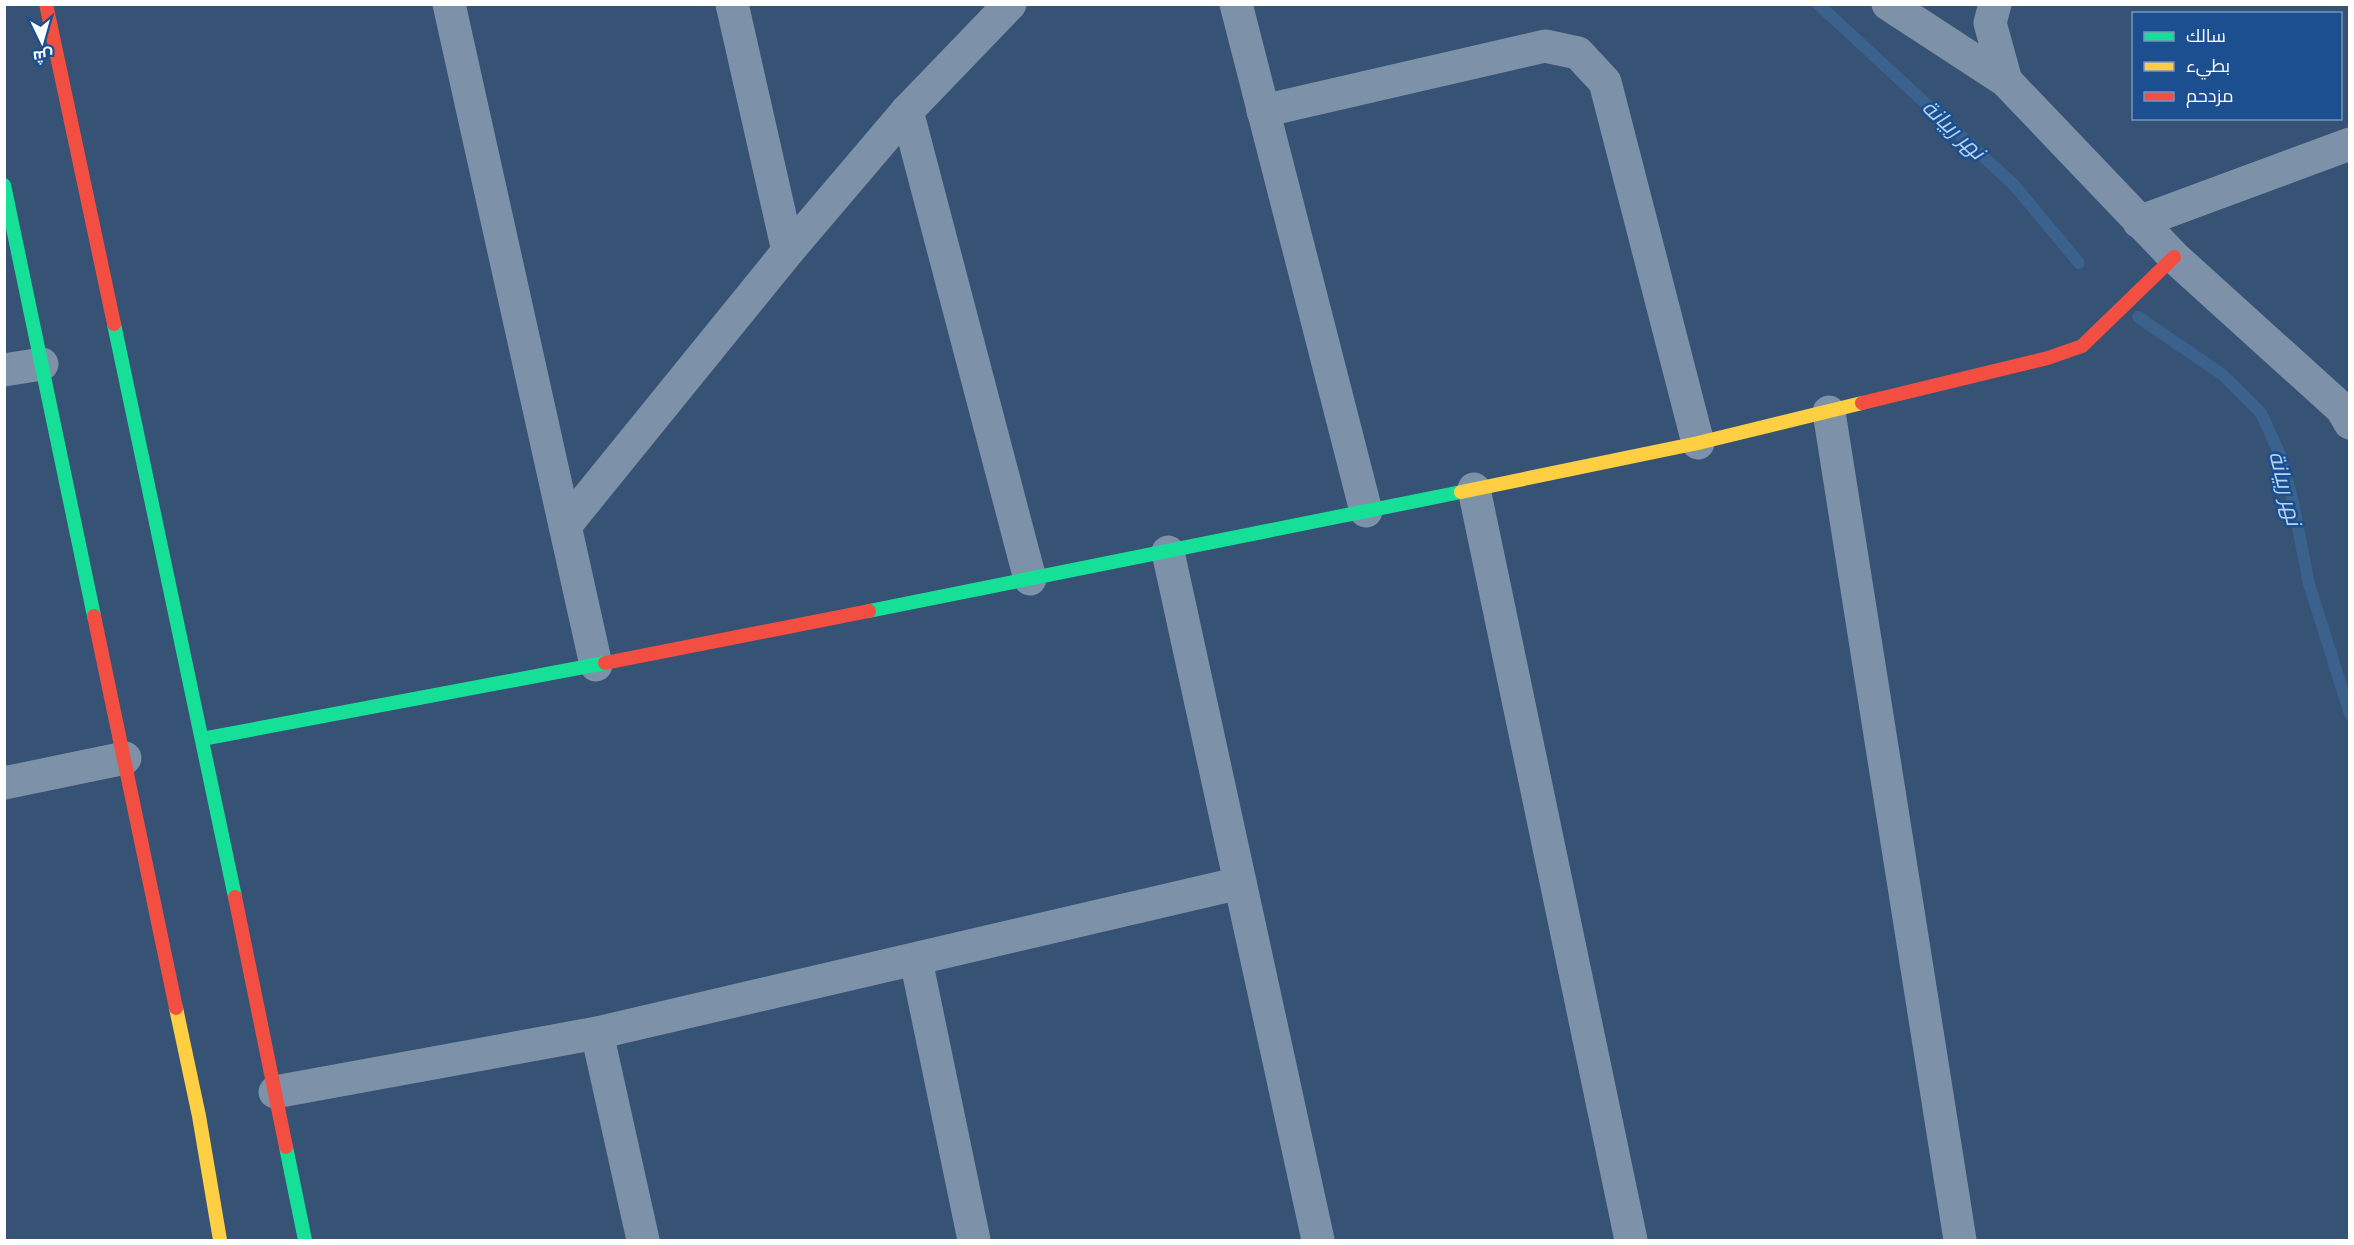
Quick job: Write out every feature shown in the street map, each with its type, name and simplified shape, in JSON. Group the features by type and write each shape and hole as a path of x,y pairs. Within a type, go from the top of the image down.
{"street":[{"path":"46,4 202,739 305,1240"},
{"path":"449,4 596,665"},
{"path":"732,4 788,251"},
{"path":"565,526 788,251 907,111 1010,4"},
{"path":"1236,4 1365,511"},
{"path":"1888,4 2006,81 2174,257 2342,409 2349,423"},
{"path":"1995,4 1990,23 2006,81"},
{"path":"1263,111 1545,46 1578,53 1605,82 1698,443"},
{"path":"907,111 1030,579"},
{"path":"2139,222 2349,144"},
{"path":"4,185 199,1116 220,1240"},
{"path":"202,739 596,665 1168,552 1698,443 1829,412 2048,358 2082,345 2174,257"},
{"path":"4,370 42,364"},
{"path":"1829,412 1960,1240"},
{"path":"1474,489 1631,1240"},
{"path":"1168,552 1318,1240"},
{"path":"4,783 125,758"},
{"path":"275,1092 597,1033 1240,883"},
{"path":"916,960 974,1240"},
{"path":"597,1033 644,1240"}],"waterway":[{"name":"نهر ربيانة","path":"1818,4 2014,185 2079,263"},
{"name":"نهر ربيانة","path":"2138,317 2223,375 2261,413 2281,457 2293,502 2309,584 2350,714"}],"traffic: fast":[{"path":"4,185 94,616"},
{"path":"114,324 235,897"},
{"path":"869,611 1461,492"},
{"path":"202,739 605,663"},
{"path":"286,1147 305,1240"}],"traffic: slow":[{"path":"1461,492 1698,443 1862,403"},
{"path":"176,1008 199,1116 220,1240"}],"traffic: jam":[{"path":"46,4 114,324"},
{"path":"1862,403 2048,358 2082,346 2174,257"},
{"path":"605,663 869,611"},
{"path":"94,616 176,1008"},
{"path":"235,897 286,1147"}]}
